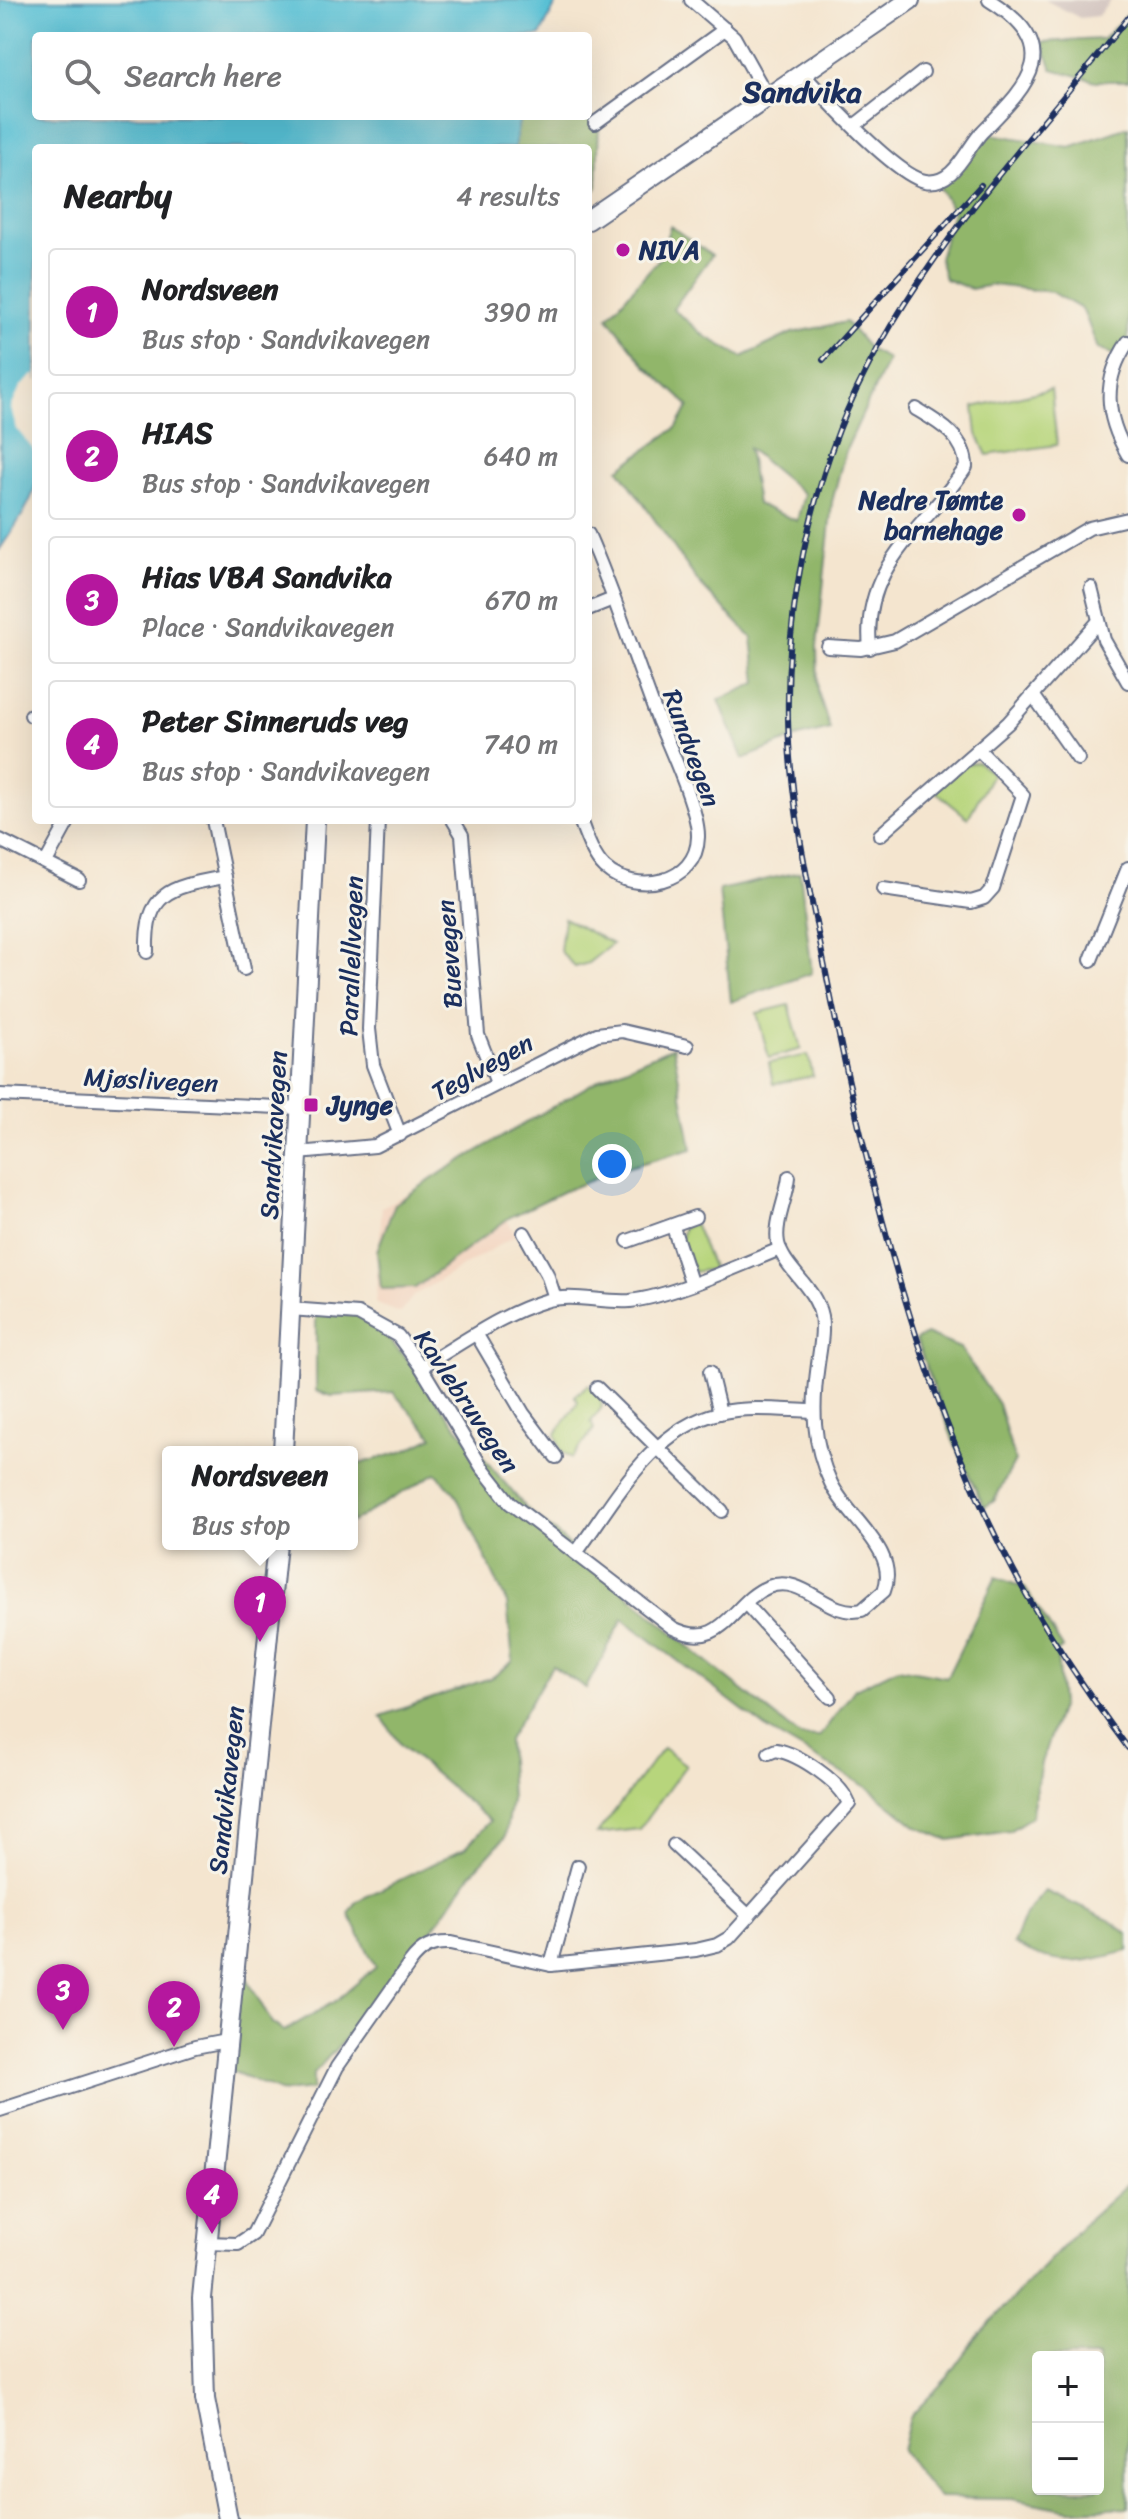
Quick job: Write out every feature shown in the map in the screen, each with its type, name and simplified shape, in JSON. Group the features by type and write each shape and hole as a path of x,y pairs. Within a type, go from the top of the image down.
{"main road":[{"path":"592,217 910,0"},
{"name":"Sandvikavegen","path":"283,1446 315,824"},
{"name":"Sandvikavegen","path":"228,2519 205,2399 202,2313 206,2243 276,1550"}],"street":[{"path":"691,0 734,37 767,96"},
{"path":"802,73 854,126 912,175 927,181 946,177 975,139 1023,89 1033,71 1035,56 1020,26 989,0"},
{"path":"595,123 725,29"},
{"path":"854,126 923,72"},
{"path":"1128,342 1115,363 1109,390 1114,429 1128,455"},
{"path":"870,648 869,618 889,561 966,467 959,442 916,409"},
{"path":"828,647 870,648 902,638 1089,528 1128,519"},
{"name":"Rundvegen","path":"582,824 604,867 638,883 655,883 675,875 693,855 698,839 686,794 592,544"},
{"path":"1091,588 1098,622 1110,652 1128,682"},
{"path":"592,607 613,599"},
{"path":"880,835 978,749 1033,695 1098,622"},
{"path":"1033,695 1078,759"},
{"path":"883,889 971,902 984,898 993,888 1023,795 978,749"},
{"path":"46,862 67,824"},
{"path":"214,824 244,969"},
{"name":"Parallellvegen","path":"378,824 369,1029 373,1065 400,1135"},
{"name":"Buevegen","path":"455,824 462,835 478,1035 497,1083"},
{"path":"0,840 79,880"},
{"path":"1091,960 1127,873"},
{"path":"147,952 148,918 155,903 176,888 225,877"},
{"name":"Teglvegen","path":"298,1153 357,1150 400,1135 579,1041 610,1031 687,1046"},
{"name":"Mjøslivegen","path":"0,1095 300,1108"},
{"path":"421,1367 523,1308 555,1298 632,1300 780,1249 777,1233 789,1177"},
{"path":"628,1241 695,1217"},
{"path":"673,1227 691,1282"},
{"path":"524,1233 547,1274 555,1298"},
{"name":"Kavlebruvegen","path":"290,1309 347,1312 376,1321 398,1336 499,1490 523,1515 668,1625 686,1634 701,1635 717,1629 771,1586 792,1586 827,1605 854,1612 877,1601 888,1582 885,1555 847,1512 822,1462 812,1411 821,1334 818,1308 813,1294 780,1249"},
{"path":"477,1335 556,1457"},
{"path":"710,1372 720,1413"},
{"path":"597,1388 656,1448 713,1494 722,1511"},
{"path":"576,1553 656,1448 694,1422 720,1413 812,1411"},
{"path":"747,1605 830,1697"},
{"path":"206,2243 238,2244 253,2234 337,2067 419,1951 437,1943 451,1943 551,1965 706,1948 724,1942 849,1804 844,1792 792,1755 776,1750 769,1753"},
{"path":"674,1845 749,1916"},
{"path":"551,1965 578,1866"},
{"path":"0,2110 195,2047 226,2041"}],"shaded area":[{"path":"1045,0 1111,0 1098,16 1080,18"},
{"path":"472,1160 516,1235 414,1295 400,1313 375,1303 382,1207"}],"green space":[{"path":"1128,14 1128,81 1096,81 1052,69 1042,42 1103,39"},
{"path":"592,117 599,120 597,187 592,194 592,144 515,144 519,120 592,120"},
{"path":"1128,127 1128,347 1122,358 1098,349 1083,310 1052,292 992,285 971,289 945,279 939,258 953,211 933,178 945,172 985,133 1070,147"},
{"path":"670,226 712,255 673,309 705,336 742,357 792,333 846,322 870,350 888,359 845,452 832,502 817,647 818,692 830,729 795,738 743,759 719,700 757,683 752,638 699,583 619,469 677,427 689,406 645,365 608,317 660,258","holes":["748,448 804,494 797,521 757,504"]},
{"path":"1051,389 1057,445 987,455 977,434 974,407"},
{"path":"978,762 992,774 968,818 935,791 966,764"},
{"path":"800,872 812,973 731,1002 719,890"},
{"path":"564,918 612,944 588,963 575,967 560,951"},
{"path":"789,1005 801,1049 769,1058 757,1013"},
{"path":"673,1047 692,1149 615,1171 564,1191 510,1217 415,1288 381,1289 377,1251 395,1204 444,1171 600,1079"},
{"path":"808,1055 813,1076 773,1084 769,1063"},
{"path":"694,1223 713,1269 694,1272 681,1239 683,1228"},
{"path":"316,1307 366,1314 414,1367 448,1416 526,1508 707,1662 800,1736 819,1737 855,1689 898,1668 947,1677 996,1577 1025,1588 1063,1648 1057,1652 1061,1704 1041,1763 1031,1817 1009,1831 949,1840 917,1827 870,1789 770,1731 623,1619 586,1688 552,1666 508,1740 511,1800 505,1837 472,1873 394,1985 313,2074 313,2089 282,2092 229,2070 243,1972 272,2023 284,2031 337,2000 376,1967 349,1914 357,1901 465,1848 490,1821 401,1745 381,1716 493,1677 513,1661 507,1603 455,1493 436,1473 358,1518 358,1464 405,1451 433,1437 393,1392 332,1396 316,1391"},
{"path":"926,1334 960,1348 998,1404 1015,1461 994,1501 984,1507 955,1445 916,1340"},
{"path":"588,1385 600,1398 602,1407 591,1422 594,1429 572,1458 561,1451 556,1434 578,1402 575,1396"},
{"path":"663,1748 686,1765 639,1829 597,1834"},
{"path":"1045,1891 1109,1920 1128,1934 1128,1951 1070,1961 1043,1957 1013,1944 1025,1915"},
{"path":"1128,2184 1128,2507 1070,2510 1012,2499 939,2498 902,2451 910,2417 948,2377 979,2334 1086,2222"}],"water":[{"path":"0,0 556,0 542,32 32,32 32,120 519,120 515,144 32,144 32,383 15,401 21,425 32,442 32,494 0,549"}],"pier":[{"path":"32,376 32,388 19,402 20,419 32,438 32,448 16,428 11,408 21,386"}],"railway":[{"path":"1128,18 968,214 895,319 864,373 839,430 807,536 794,609 788,682 793,786 815,918 860,1132 900,1284 924,1360 981,1504 1014,1572 1068,1662 1128,1748"},
{"path":"823,360 981,185"}],"place":[{"name":"NIVA","path":"623,250"},
{"name":"Nedre Tømte barnehage","path":"1019,515"},
{"name":"Jynge","path":"311,1105"},
{"name":"Nordsveen","path":"260,1642"},
{"name":"Hias VBA Sandvika","path":"63,2030"},
{"name":"HIAS","path":"174,2047"},
{"name":"Peter Sinneruds veg","path":"212,2234"}],"district":[{"name":"Sandvika","path":"802,92"}]}
